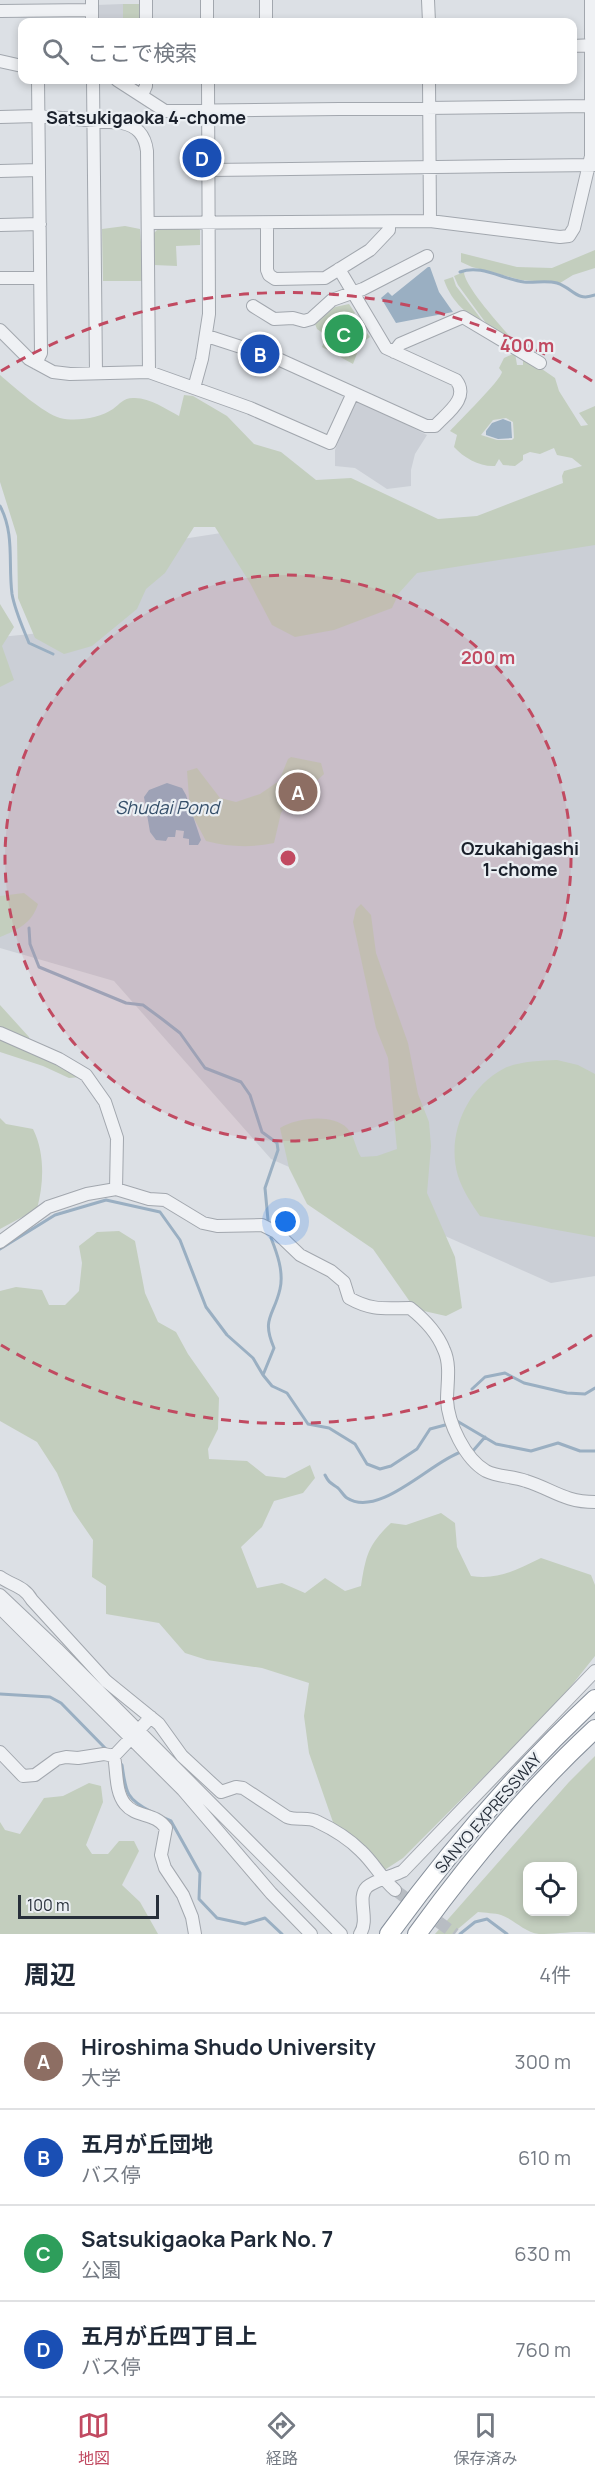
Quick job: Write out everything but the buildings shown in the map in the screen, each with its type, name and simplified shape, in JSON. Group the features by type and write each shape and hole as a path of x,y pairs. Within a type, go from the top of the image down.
{"highway":[{"name":"SANYO EXPRESSWAY","path":"389,1934 464,1837 564,1729 595,1699"},
{"name":"SANYO EXPRESSWAY","path":"417,1934 529,1797 595,1729"}],"street":[{"path":"146,0 146,18"},
{"path":"207,0 207,18"},
{"path":"266,0 266,18"},
{"path":"428,0 429,18"},
{"path":"148,223 430,221 560,237 569,236 574,228 592,165 591,0"},
{"path":"0,11 39,5 92,11"},
{"path":"577,45 592,43"},
{"path":"0,61 18,65"},
{"path":"36,363 41,353 38,84"},
{"path":"93,84 96,373"},
{"path":"124,84 165,111 591,106"},
{"path":"142,95 146,84"},
{"path":"194,388 207,336 209,304 207,84"},
{"path":"429,84 430,221"},
{"path":"0,117 38,116 94,120 132,126 145,139 149,372"},
{"path":"208,170 592,165"},
{"path":"0,171 39,170"},
{"path":"267,223 267,270 272,278 323,278 372,248 388,230 388,222"},
{"path":"0,225 39,224"},
{"path":"253,306 274,320 292,318 304,321 311,319 332,300 353,293 427,256"},
{"path":"207,336 279,359 426,426 435,426 460,398 462,392 460,385 456,380 386,348 339,269"},
{"path":"0,278 40,278"},
{"path":"394,352 400,344 463,317 540,363"},
{"path":"0,330 36,363 59,373 149,372 250,408 330,443 353,393"},
{"path":"0,1033 59,1059 86,1075 105,1102 117,1138 116,1189"},
{"path":"0,1242 48,1207 87,1194 116,1189 149,1199 165,1200 203,1223 217,1226 262,1225 276,1232 300,1255 331,1271 345,1282 349,1298 362,1306 383,1310 410,1308 426,1320 445,1350 448,1368 447,1403 455,1431 475,1462 484,1470 526,1481 561,1497 595,1502"},
{"path":"0,1577 20,1586 106,1681 159,1724 182,1756 221,1792 236,1787 243,1788 286,1817 293,1820 315,1820 350,1841 363,1852 384,1880 395,1890"},
{"path":"0,1595 57,1649 134,1734 271,1893 311,1934"},
{"path":"0,1608 340,1934"},
{"path":"360,1934 366,1921 363,1906 364,1892 368,1886 403,1871 595,1671"},
{"path":"114,1756 151,1717"},
{"path":"0,1752 23,1776 35,1775 57,1759 66,1757 78,1758 104,1754 114,1756"},
{"path":"114,1756 119,1791 125,1804 132,1810 161,1820 166,1828 161,1855 165,1868 183,1895 192,1917 195,1934"}],"shaded area":[{"path":"123,4 123,18 96,18 96,5"},
{"path":"360,401 427,435 415,454 411,470 411,486 387,489 355,468 335,466 335,450 354,403"},
{"path":"234,531 390,573 595,536 595,1276 551,1283 271,1159 114,981 0,948 0,637 92,628 163,542"}],"green space":[{"path":"123,4 142,4 142,18 123,18"},
{"path":"125,226 140,229 144,281 103,281 102,229"},
{"path":"196,227 200,230 200,245 176,246 177,266 154,265 154,233 158,229"},
{"path":"595,250 595,268 573,275 560,283 521,280 461,262 461,253 517,267 552,268"},
{"path":"464,272 477,297 516,343 491,330 458,285 454,276"},
{"path":"453,277 456,286 488,328 467,313 451,295 444,280"},
{"path":"349,304 355,313 352,316 364,335 367,333 370,337 361,343 353,364 322,347 327,336 317,329 315,324 335,307"},
{"path":"515,353 517,365 523,365 523,356 555,378 559,391 581,426 588,425 579,413 595,406 595,545 417,573 399,593 392,608 334,630 295,637 272,625 250,583 215,527 194,527 165,573 146,589 137,609 92,646 64,654 35,638 18,598 17,536 0,482 0,375 45,411 66,419 95,417 130,398 151,401 179,416 184,395 193,396 227,416 254,444 281,452 316,480 351,478 438,519 477,516 563,483 564,471 582,466 572,458 557,455 554,448 540,454 530,452 523,455 523,460 515,466 503,465 499,459 495,466 473,461 454,447 457,435 450,431 500,376 502,372 499,368 504,358","holes":["506,418 513,422 514,438 512,440 497,440 481,435 493,420"]},
{"path":"0,604 14,627 2,646 14,680 0,687"},
{"path":"291,757 321,763 324,774 307,790 290,799 281,813 274,843 240,846 206,841 190,811 187,771 197,768 220,798 236,802 260,794 279,781"},
{"path":"24,893 38,904 35,911 24,925 0,937 0,896"},
{"path":"361,904 371,915 376,953 408,1043 418,1094 429,1122 431,1146 427,1193 455,1257 462,1308 446,1316 415,1309 373,1249 307,1204 289,1168 280,1128 304,1120 332,1120 350,1131 361,1157 377,1156 397,1149 388,1058 376,1028 353,922 356,909"},
{"path":"0,1005 29,1037 32,1048 81,1077 69,1078 43,1066 0,1052"},
{"path":"557,1060 578,1065 595,1074 595,1237 480,1216 458,1176 455,1161 457,1130 469,1101 479,1089 490,1078 509,1066"},
{"path":"0,1118 6,1124 33,1129 40,1148 42,1168 37,1209 0,1229"},
{"path":"119,1231 135,1241 145,1293 158,1322 176,1332 188,1354 219,1398 218,1429 208,1449 209,1459 247,1461 266,1476 285,1478 310,1465 315,1478 303,1493 274,1501 262,1527 241,1547 257,1588 282,1583 305,1593 325,1578 345,1591 361,1586 369,1551 391,1523 406,1525 441,1513 455,1523 457,1547 471,1576 499,1575 541,1558 591,1575 595,1585 595,1656 560,1700 403,1858 383,1871 372,1853 356,1838 334,1825 309,1753 304,1716 309,1683 262,1668 207,1660 185,1653 159,1623 106,1614 106,1586 92,1577 93,1540 73,1511 57,1473 37,1442 0,1421 0,1291 16,1287 42,1290 49,1305 65,1305 79,1291 82,1263 79,1246 97,1232"},
{"path":"595,1756 595,1933 539,1934 501,1915 478,1912 452,1934 435,1934 569,1782"},
{"path":"89,1783 101,1786 103,1802 86,1845 92,1854 108,1854 119,1841 134,1841 139,1851 122,1885 140,1902 158,1934 0,1934 0,1822 5,1830 20,1834 44,1798 63,1796"}],"water":[{"path":"430,267 439,292 453,312 396,323 381,298 388,292 392,296"},
{"path":"503,419 511,422 512,438 498,439 486,435 492,423"},
{"name":"Shudai Pond","path":"167,783 182,788 186,795 201,840 198,845 189,845 189,839 183,838 184,831 176,830 175,837 168,837 166,841 156,840 150,832 144,797 149,790"}],"waterway":[{"path":"460,272 476,270 524,282 553,282 579,296 595,295"},
{"path":"0,506 8,527 12,594 17,613 29,643 53,654"},
{"path":"29,928 30,944 39,967 126,1003 143,1005 180,1033 205,1068 241,1082 250,1095 262,1132 277,1143 278,1150 265,1188 268,1220"},
{"path":"0,1249 55,1215 106,1200 160,1212 180,1240 206,1307 227,1335 253,1358 263,1375"},
{"path":"271,1238 279,1263 281,1283 269,1323 270,1338 274,1348 263,1375 272,1386 287,1393 308,1424 329,1428 355,1444 367,1464 380,1469 391,1466 417,1449 430,1429 449,1424"},
{"path":"472,1389 485,1377 505,1373 524,1383 567,1393 585,1394 595,1388"},
{"path":"457,1421 496,1444 531,1451 558,1443 580,1451 595,1451"},
{"path":"472,1452 485,1437"},
{"path":"325,1475 347,1498 360,1502 374,1501 405,1486 449,1457 461,1452"},
{"path":"0,1694 50,1697 61,1703 106,1749"},
{"path":"119,1762 122,1765 131,1798 150,1811"},
{"path":"164,1818 171,1821 200,1873 199,1899 217,1918 245,1924 265,1918 282,1934"},
{"path":"460,1934 475,1922 487,1919 507,1934"}],"tunnel":[{"path":"395,1890 455,1934"}],"place":[{"name":"五月が丘四丁目上","path":"202,158"},
{"name":"Satsukigaoka Park No. 7","path":"344,334"},
{"name":"五月が丘団地","path":"260,354"},
{"name":"Hiroshima Shudo University","path":"298,792"}],"district":[{"name":"Satsukigaoka 4-chome","path":"146,118"},
{"name":"Ozukahigashi 1-chome","path":"520,859"}]}
